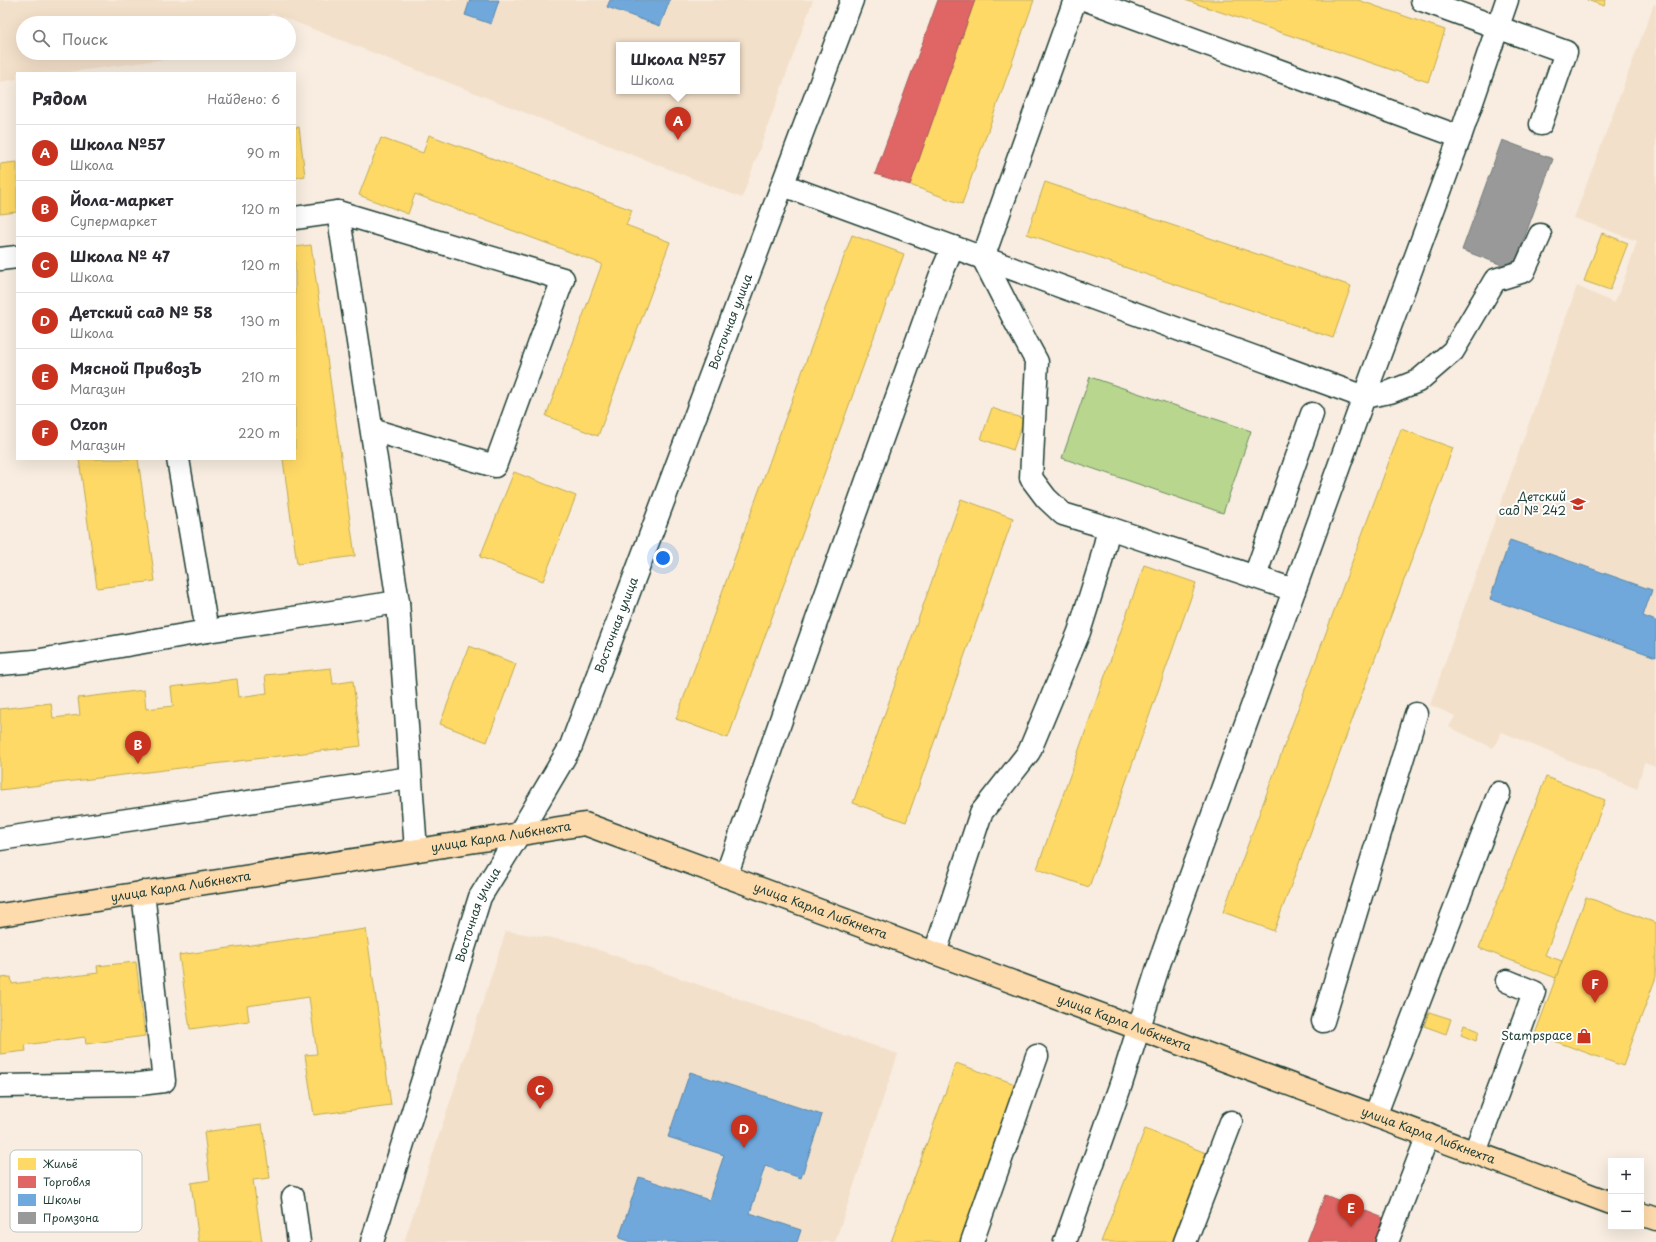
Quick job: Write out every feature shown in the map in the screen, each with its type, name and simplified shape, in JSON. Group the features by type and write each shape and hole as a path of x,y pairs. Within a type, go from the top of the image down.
{"main road":[{"name":"улица Карла Либкнехта","path":"0,915 585,824 1608,1202"},
{"path":"1644,1215 1656,1219"}],"street":[{"name":"Восточная улица","path":"372,1242 480,897 572,746 852,0"},
{"path":"1075,0 983,258 1037,362 1031,478 1046,498 1063,514 1294,590"},
{"path":"1087,0 1460,137"},
{"path":"1422,0 1502,15"},
{"path":"1488,0 1502,15 1566,52 1541,124"},
{"path":"1065,1242 1139,1028 1160,961 1364,397 1460,137 1502,15"},
{"path":"783,185 1364,397 1390,392 1418,381 1453,351 1495,280 1524,271 1540,235"},
{"path":"296,218 338,212 563,279 495,466 372,430"},
{"path":"338,212 398,602 416,850"},
{"path":"726,876 784,710 940,277 953,247"},
{"path":"0,259 16,257"},
{"path":"1254,576 1312,414"},
{"path":"178,460 207,631"},
{"path":"935,953 981,813 1029,752 1076,639 1100,565 1109,528"},
{"path":"0,664 34,661 207,631 398,602"},
{"path":"1323,1021 1416,714"},
{"path":"0,839 410,778"},
{"path":"1375,1116 1499,793"},
{"path":"0,1086 140,1084 164,1081 143,892"},
{"path":"1475,1152 1534,992 1507,981"},
{"path":"972,1242 1037,1056"},
{"path":"1185,1242 1231,1122"},
{"path":"1387,1242 1428,1135"},
{"path":"293,1197 299,1242"}],"shaded area":[{"path":"0,0 813,0 742,198 296,22 296,16 280,16 272,13 268,16 16,16 16,60 159,60 70,72 16,72 16,79 0,82"},
{"name":"Детский сад № 242","path":"1654,4 1656,5 1656,767 1644,763 1637,789 1502,732 1493,748 1449,727 1455,716 1430,705 1577,286 1614,303 1623,283 1637,241 1574,218"},
{"path":"506,931 576,942 898,1054 835,1242 404,1242"}],"green space":[{"path":"1090,377 1251,431 1223,513 1062,458"}],"building: Жильё":[{"path":"975,0 1034,0 962,204 910,185"},
{"path":"1185,0 1358,0 1445,30 1428,82"},
{"path":"1587,0 1606,0 1604,6"},
{"path":"299,127 305,176 296,178 296,128"},
{"path":"429,135 632,210 626,225 670,242 598,436 546,416 602,264 415,194 408,214 359,195 381,138 423,153"},
{"path":"16,162 16,212 0,214 0,164"},
{"path":"1045,182 1351,286 1333,338 1027,234"},
{"path":"1602,233 1628,243 1610,290 1584,281"},
{"path":"852,235 904,254 728,738 676,719"},
{"path":"311,245 355,556 297,564 283,460 296,460 296,247"},
{"path":"992,408 1024,419 1013,450 981,439"},
{"path":"1401,429 1453,448 1274,931 1223,912"},
{"path":"79,460 138,460 155,581 97,588"},
{"path":"514,472 576,496 543,581 480,557"},
{"path":"961,499 1013,518 906,822 853,803"},
{"path":"1144,565 1196,583 1089,887 1037,869"},
{"path":"469,646 516,664 487,742 440,724"},
{"path":"331,668 333,684 353,681 361,746 0,790 0,709 51,703 53,718 80,715 78,698 144,690 146,709 173,706 171,687 237,679 239,697 267,693 265,675"},
{"path":"1546,777 1605,800 1545,955 1562,961 1556,978 1479,948"},
{"path":"1586,897 1656,923 1656,977 1623,1066 1535,1034"},
{"path":"366,929 391,1105 314,1115 305,1055 317,1054 309,997 247,1006 249,1021 190,1029 179,955"},
{"path":"136,962 145,1036 86,1044 85,1037 25,1045 26,1051 0,1054 0,978 11,977 12,984 98,973 97,966"},
{"path":"1429,1012 1451,1019 1446,1034 1424,1026"},
{"path":"1464,1025 1479,1031 1476,1041 1461,1035"},
{"path":"956,1063 1018,1085 961,1242 891,1242"},
{"path":"262,1124 270,1178 253,1180 262,1242 199,1242 191,1183 210,1180 204,1132"},
{"path":"1145,1129 1206,1153 1172,1242 1101,1242"}],"building: Торговля":[{"path":"938,0 975,0 910,185 875,174"},
{"path":"1325,1195 1386,1219 1378,1242 1307,1242"}],"building: Школы":[{"path":"470,0 499,0 491,24 465,15"},
{"path":"610,0 670,0 660,26 607,7"},
{"path":"1510,540 1652,590 1643,616 1656,621 1656,657 1490,599"},
{"path":"690,1072 822,1115 801,1178 765,1166 750,1213 801,1230 797,1242 631,1242 619,1238 639,1177 709,1200 724,1155 668,1137"}],"building: Промзона":[{"path":"1502,140 1553,159 1513,269 1462,250"}],"place":[{"name":"Школа №57","path":"678,140"},
{"name":"Детский сад № 242","path":"1578,504"},
{"name":"Йола-маркет","path":"138,764"},
{"name":"Ozon","path":"1595,1003"},
{"name":"Stampspace","path":"1584,1036"},
{"name":"Школа № 47","path":"540,1109"},
{"name":"Детский сад № 58","path":"744,1148"},
{"name":"Мясной ПривозЪ","path":"1351,1227"}]}
